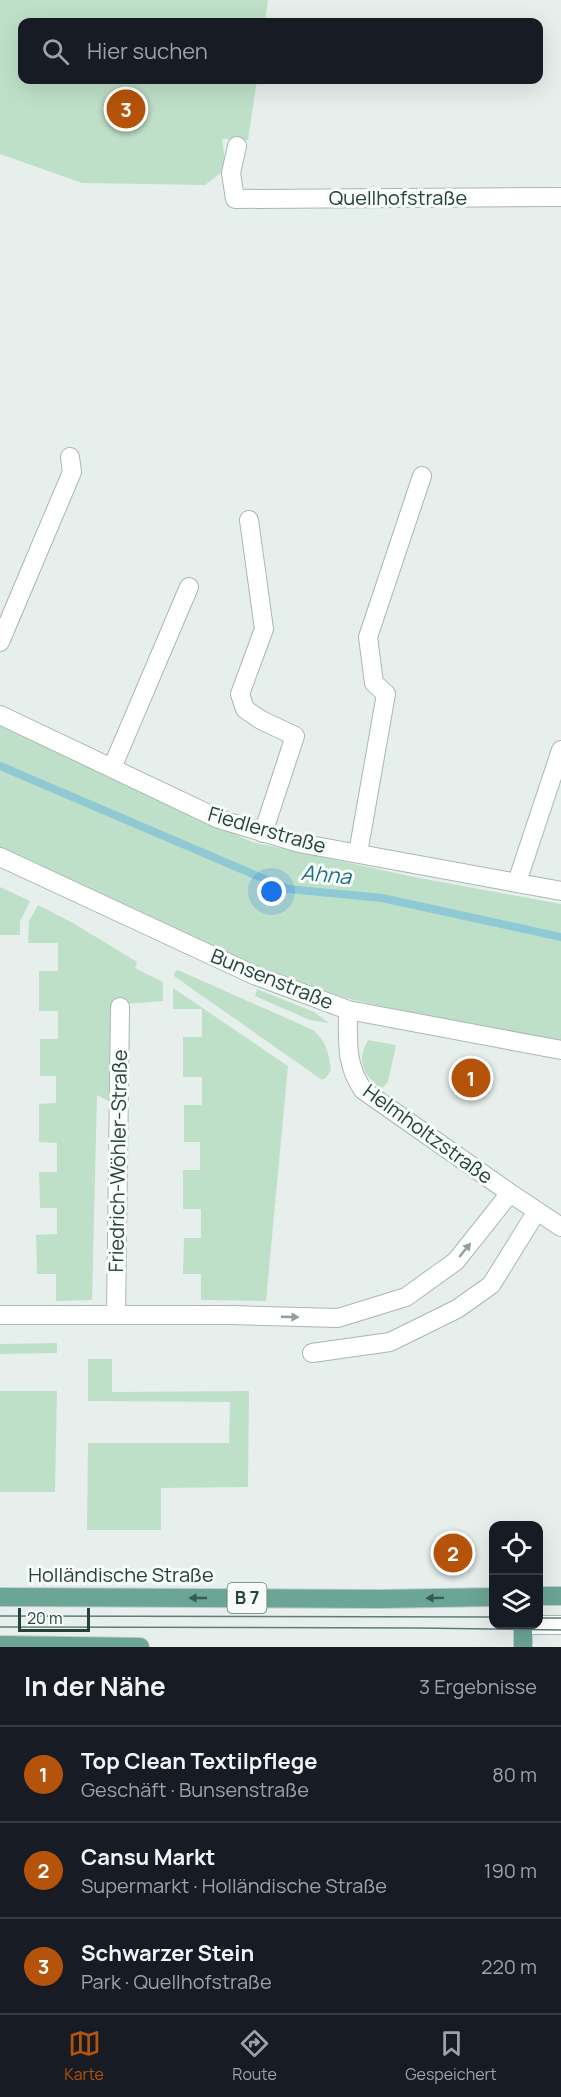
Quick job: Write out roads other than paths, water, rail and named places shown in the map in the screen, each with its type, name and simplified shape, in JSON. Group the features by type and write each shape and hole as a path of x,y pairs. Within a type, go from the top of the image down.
{"main road":[{"path":"543,1596 561,1596"},
{"name":"Holländische Straße","path":"0,1597 380,1599 489,1597"},
{"path":"523,1629 523,1647"},
{"path":"0,1645 140,1647"}],"street":[{"name":"Quellhofstraße","path":"237,146 231,172 235,200 561,197"},
{"path":"0,642 72,472 70,458"},
{"path":"358,853 386,694 374,683 368,637 422,476"},
{"path":"249,520 264,629 240,694 244,709 295,736 263,833"},
{"path":"112,768 189,587"},
{"name":"Fiedlerstraße","path":"0,715 219,819 263,833 299,843 561,891"},
{"path":"517,882 561,750"},
{"name":"Bunsenstraße","path":"0,857 254,975 348,1010 561,1050"},
{"name":"Friedrich-Wöhler-Straße","path":"116,1315 120,1007"},
{"name":"Helmholtzstraße","path":"348,1010 350,1065 354,1078 363,1090 561,1227"},
{"path":"0,1315 231,1315 339,1318 406,1297 456,1261 510,1193"},
{"path":"312,1353 390,1342 457,1309 491,1285 537,1211"},
{"path":"543,1625 561,1625"}],"waterway":[{"name":"Ahna","path":"0,766 288,889 382,898 561,937"}],"tram line":[{"path":"0,1616 489,1617"},
{"path":"543,1618 561,1618"},
{"path":"0,1627 561,1630"}],"place":[{"name":"Schwarzer Stein","path":"126,109"},
{"name":"Top Clean Textilpflege","path":"471,1078"},
{"name":"Cansu Markt","path":"453,1553"}]}
